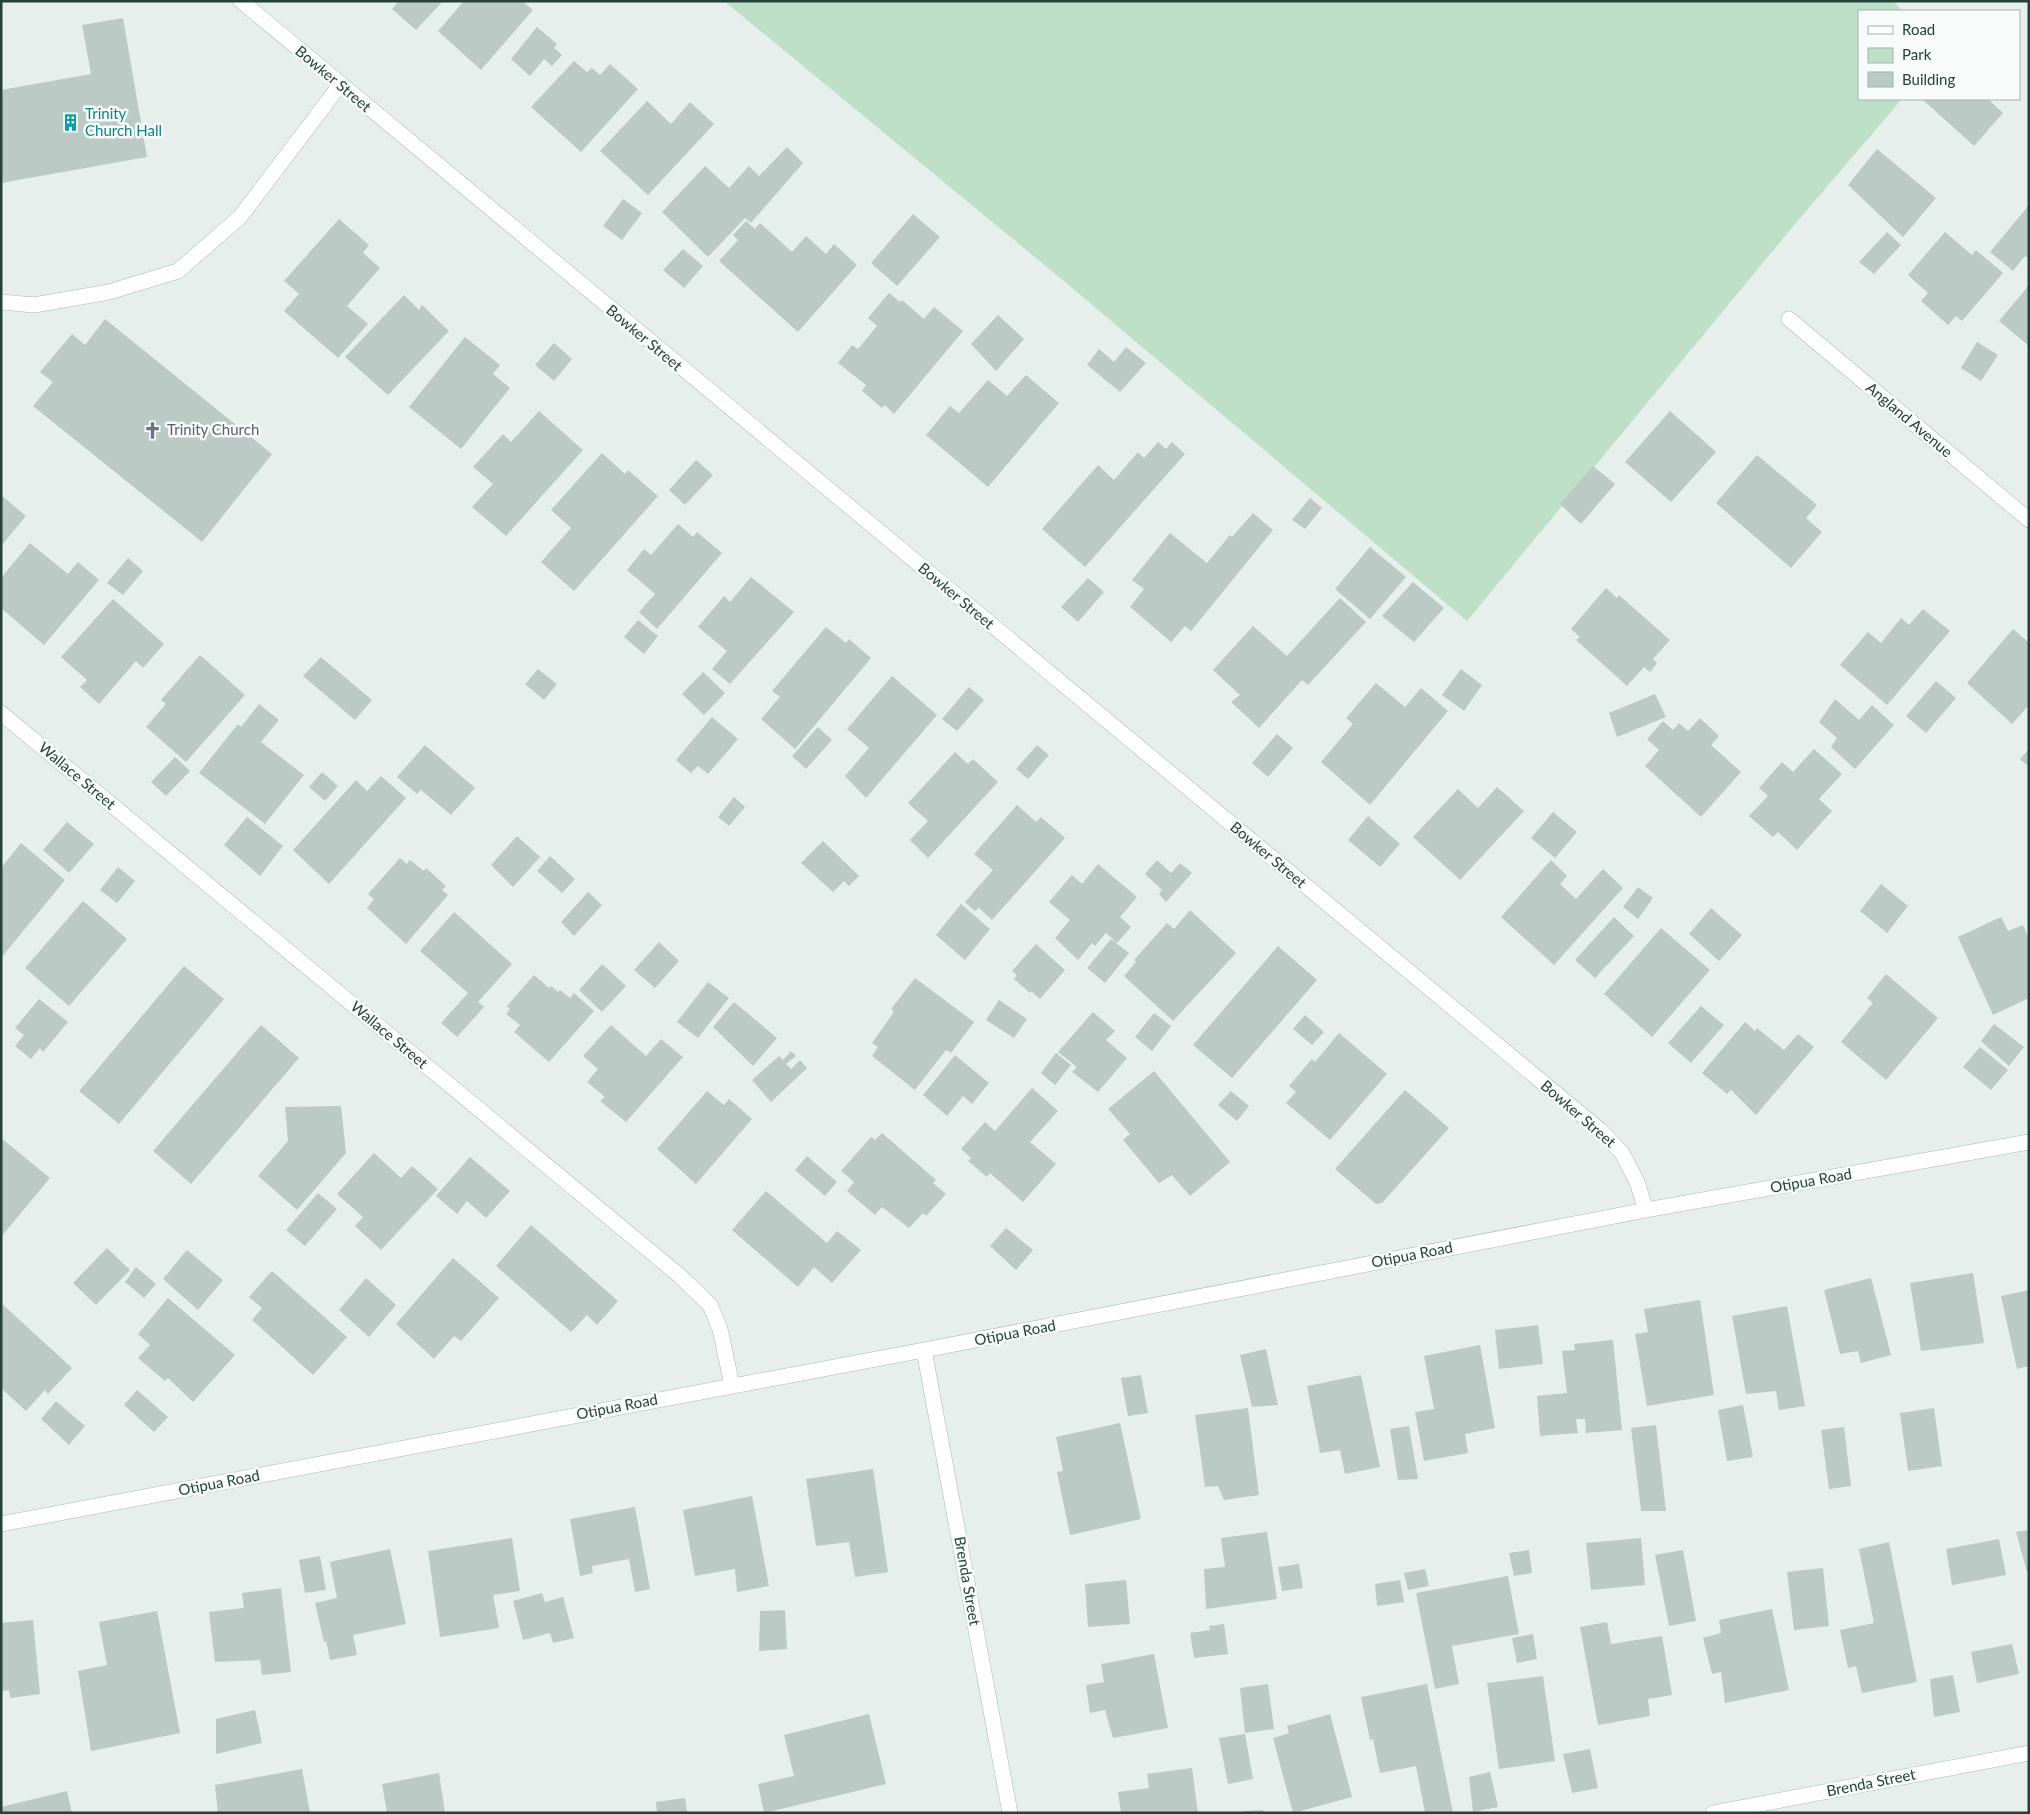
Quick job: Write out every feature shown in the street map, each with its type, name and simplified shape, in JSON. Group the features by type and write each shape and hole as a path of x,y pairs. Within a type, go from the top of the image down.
{"street":[{"name":"Bowker Street","path":"240,1 1601,1131 1622,1153 1637,1182 1646,1210"},
{"path":"1,302 34,305 109,292 178,270 240,218 340,85"},
{"name":"Angland Avenue","path":"1789,319 2029,520"},
{"name":"Wallace Street","path":"1,713 680,1276 710,1305 720,1329 732,1386"},
{"name":"Otipua Road","path":"1,1524 924,1350 1646,1210 2029,1142"},
{"name":"Brenda Street","path":"924,1350 1010,1813"},
{"name":"Brenda Street","path":"1713,1813 2029,1753"}],"green space":[{"path":"724,1 1893,1 1902,10 1858,10 1858,100 1901,100 1790,230 1467,621 1059,277"}],"building":[{"path":"399,1 443,1 416,30 392,9"},
{"path":"464,1 522,1 533,10 481,70 438,31"},
{"name":"Trinity Church Hall","path":"123,18 147,157 1,183 1,90 91,74 82,25"},
{"path":"537,27 557,44 554,48 562,55 552,66 544,59 530,76 511,59"},
{"path":"574,61 587,72 592,68 600,75 610,64 638,89 581,152 531,107"},
{"path":"1923,100 1989,100 2003,113 1974,146"},
{"path":"647,101 671,124 690,102 714,124 648,195 600,151"},
{"path":"787,147 803,163 751,223 745,218 708,257 662,212 705,166 729,188 749,166 759,176"},
{"path":"1877,149 1936,198 1903,237 1848,185"},
{"path":"623,199 642,213 622,240 603,226"},
{"path":"2029,205 2029,259 2025,256 2013,271 1990,252"},
{"path":"913,214 940,237 897,286 871,263"},
{"path":"339,219 369,245 363,253 380,268 347,306 368,324 338,358 284,311 299,294 284,281"},
{"path":"746,221 755,229 760,223 792,252 806,236 826,254 834,244 857,265 798,332 719,261 738,240 733,235"},
{"path":"1887,232 1901,245 1874,274 1859,262"},
{"path":"1945,232 1972,255 1976,250 2003,273 1962,321 1956,316 1948,325 1921,301 1928,293 1908,275"},
{"path":"683,249 703,266 684,288 663,270"},
{"path":"2029,285 2029,346 1999,321"},
{"path":"889,293 900,302 902,300 924,319 934,307 963,331 894,414 885,405 882,408 862,391 866,385 838,363 852,345 858,349 877,326 868,318"},
{"path":"404,295 419,310 422,305 449,331 388,395 345,357"},
{"path":"998,315 1024,339 996,371 971,344"},
{"name":"Trinity Church","path":"105,319 272,454 202,542 33,406 53,382 40,372 72,334 85,345"},
{"path":"465,337 500,365 493,374 510,388 461,449 409,407"},
{"path":"1977,342 1998,355 1981,381 1961,368"},
{"path":"554,343 572,359 554,381 535,365"},
{"path":"1126,347 1146,363 1120,392 1087,365 1099,349 1114,362"},
{"path":"1026,375 1059,403 988,487 926,435 950,406 959,413 988,380 1007,396"},
{"path":"539,411 583,450 506,536 472,507 493,484 473,467 503,434 511,442"},
{"path":"1670,411 1716,452 1671,502 1625,462"},
{"path":"1158,442 1166,449 1172,442 1185,454 1085,567 1042,529 1098,465 1114,480 1138,452 1144,458"},
{"path":"602,453 625,474 628,470 658,496 574,591 541,562 571,528 551,510"},
{"path":"1757,455 1817,505 1806,518 1822,532 1791,568 1716,503"},
{"path":"696,460 713,475 685,505 669,490"},
{"path":"1593,466 1615,484 1581,524 1560,504"},
{"path":"1,495 26,516 1,546"},
{"path":"1310,498 1322,508 1305,529 1292,520"},
{"path":"1253,513 1273,530 1191,631 1185,626 1171,642 1130,607 1144,589 1132,580 1170,533 1207,563 1230,535 1232,537"},
{"path":"678,524 693,537 697,532 722,553 657,629 639,612 655,594 627,570 644,549 651,555"},
{"path":"30,543 68,574 78,562 99,580 44,645 1,608 1,578"},
{"path":"1370,547 1406,577 1370,619 1335,589"},
{"path":"128,558 143,571 123,595 107,583"},
{"path":"751,577 794,612 730,684 712,669 727,651 698,627 724,596 730,602"},
{"path":"1088,578 1104,592 1078,622 1061,607"},
{"path":"1413,582 1444,608 1414,642 1382,616"},
{"path":"1606,588 1617,598 1619,595 1670,640 1653,659 1657,663 1650,672 1644,667 1627,686 1576,640 1580,637 1571,629"},
{"path":"1340,598 1366,622 1308,685 1302,680 1259,728 1231,702 1240,695 1213,670 1253,626 1287,656"},
{"path":"113,599 164,644 143,668 136,661 99,704 80,687 87,680 61,657"},
{"path":"1923,609 1950,631 1887,705 1840,665 1868,632 1881,643 1901,618 1909,625"},
{"path":"638,620 658,636 644,654 624,637"},
{"path":"826,627 846,643 849,639 871,658 795,749 761,719 780,697 772,691"},
{"path":"2013,629 2029,643 2029,705 2012,724 1967,683"},
{"path":"200,655 245,695 186,762 146,727 166,704 161,700"},
{"path":"321,657 372,700 355,720 303,676"},
{"path":"538,669 557,684 544,700 525,684"},
{"path":"1461,669 1482,685 1464,711 1442,695"},
{"path":"703,672 725,693 704,715 682,694"},
{"path":"892,676 937,715 866,798 845,776 869,748 847,729"},
{"path":"1936,681 1956,698 1926,733 1906,716"},
{"path":"1376,683 1405,707 1421,688 1448,711 1370,805 1321,762 1353,724 1346,718"},
{"path":"969,687 984,700 957,731 942,719"},
{"path":"1655,694 1666,717 1617,737 1609,713"},
{"path":"1835,699 1859,720 1872,705 1894,725 1855,769 1831,747 1837,738 1819,722"},
{"path":"259,704 279,720 261,742 304,775 265,824 199,773 238,724 241,727"},
{"path":"712,717 738,739 708,774 698,766 691,773 676,760"},
{"path":"1700,718 1719,736 1711,745 1741,772 1701,817 1645,766 1659,750 1647,739 1663,721 1673,730 1679,723 1688,731"},
{"path":"818,727 832,740 806,769 792,756"},
{"path":"1277,734 1293,748 1268,777 1252,763"},
{"path":"425,745 475,788 451,815 421,790 417,794 397,777"},
{"path":"1037,745 1049,755 1028,779 1016,769"},
{"path":"1814,749 1842,774 1819,799 1832,811 1797,850 1778,832 1773,837 1749,816 1768,796 1759,788 1782,762 1793,772"},
{"path":"2029,749 2029,767 2020,759"},
{"path":"955,752 968,764 973,759 998,782 928,858 910,840 928,821 908,803"},
{"path":"175,757 190,771 166,796 151,782"},
{"path":"322,772 338,786 325,801 309,787"},
{"path":"381,776 406,798 329,884 293,850 356,780 367,791"},
{"path":"1497,787 1524,811 1460,880 1413,837 1458,789 1478,808"},
{"path":"734,797 745,807 729,826 718,817"},
{"path":"1017,805 1036,822 1041,817 1065,838 992,920 979,908 975,911 965,902 993,870 974,854"},
{"path":"1553,812 1577,832 1555,858 1531,838"},
{"path":"1368,816 1400,844 1380,867 1348,840"},
{"path":"247,817 283,846 260,876 224,845"},
{"path":"67,822 94,844 69,873 43,850"},
{"path":"517,836 540,857 513,887 491,865"},
{"path":"823,841 859,876 849,886 844,881 833,892 801,863"},
{"path":"21,843 65,880 1,958 1,868"},
{"path":"550,856 575,879 562,893 537,871"},
{"path":"400,858 407,864 410,860 424,871 426,868 446,886 442,890 448,895 406,944 367,908 374,899 368,894"},
{"path":"1157,860 1171,873 1180,863 1192,873 1166,902 1159,894 1162,890 1145,874"},
{"path":"1551,860 1567,876 1560,884 1576,899 1603,869 1623,888 1554,965 1501,917"},
{"path":"1098,864 1137,897 1120,917 1131,927 1117,943 1106,933 1095,946 1092,943 1078,960 1055,938 1070,920 1049,902 1072,875 1082,884"},
{"path":"118,867 135,881 117,903 100,890"},
{"path":"1881,884 1908,906 1887,933 1860,911"},
{"path":"1638,887 1653,898 1638,919 1623,907"},
{"path":"588,892 602,905 574,936 561,922"},
{"path":"83,901 127,939 69,1006 25,968"},
{"path":"961,904 990,929 965,960 936,935"},
{"path":"1711,908 1742,935 1719,961 1689,934"},
{"path":"1190,910 1236,953 1173,1021 1124,976 1136,962 1134,960 1167,923 1174,929"},
{"path":"454,912 512,964 478,1002 484,1007 457,1037 441,1023 468,993 420,951"},
{"path":"1614,917 1634,936 1595,978 1575,960"},
{"path":"2001,917 2008,931 2023,925 2029,939 2029,998 1993,1015 1958,937"},
{"path":"1661,928 1710,970 1652,1037 1604,994"},
{"path":"1111,939 1129,953 1105,983 1087,968"},
{"path":"659,942 679,961 655,988 634,970"},
{"path":"1036,944 1065,970 1040,999 1014,979 1017,975 1012,971"},
{"path":"1278,946 1317,980 1232,1078 1193,1045"},
{"path":"602,964 626,986 602,1012 579,990"},
{"path":"184,966 224,999 119,1124 79,1091"},
{"path":"1886,974 1938,1018 1886,1080 1841,1042 1873,1003 1867,998"},
{"path":"534,975 549,988 551,986 558,992 560,990 570,998 574,993 594,1011 549,1062 514,1032 520,1025 506,1014 510,1009 507,1006"},
{"path":"915,978 974,1022 951,1053 946,1050 915,1090 872,1056 878,1047 872,1043 894,1012 891,1009"},
{"path":"708,982 729,998 698,1038 677,1022"},
{"path":"39,999 68,1022 43,1052 40,1048 31,1059 15,1046 24,1035 15,1028"},
{"path":"999,1000 1027,1019 1014,1038 986,1020"},
{"path":"734,1002 777,1038 753,1066 713,1027"},
{"path":"1701,1006 1724,1025 1691,1063 1668,1043"},
{"path":"1093,1012 1115,1031 1106,1040 1127,1058 1098,1092 1072,1072 1077,1067 1058,1052"},
{"path":"1154,1013 1171,1026 1152,1051 1135,1037"},
{"path":"1305,1015 1324,1032 1312,1045 1293,1029"},
{"path":"1745,1022 1755,1031 1757,1028 1784,1050 1798,1034 1814,1047 1756,1115 1731,1090 1727,1094 1702,1073"},
{"path":"1994,1024 2024,1047 2009,1066 1981,1041"},
{"path":"261,1025 299,1058 191,1184 153,1151"},
{"path":"611,1025 646,1056 661,1039 683,1057 626,1122 600,1101 605,1097 587,1082 598,1069 583,1056"},
{"path":"1339,1033 1387,1074 1330,1140 1286,1103 1296,1092 1289,1086 1312,1059 1315,1062"},
{"path":"1980,1047 2008,1070 1991,1090 1963,1067"},
{"path":"791,1051 796,1056 786,1064 791,1069 800,1060 807,1068 771,1102 752,1080 779,1056 783,1060"},
{"path":"1056,1053 1071,1065 1055,1085 1041,1073"},
{"path":"955,1055 989,1083 972,1104 963,1096 947,1116 923,1095"},
{"path":"1154,1071 1230,1162 1190,1196 1172,1175 1159,1183 1123,1140 1130,1134 1108,1109"},
{"path":"1032,1088 1058,1111 1030,1142 1056,1164 1023,1202 990,1173 987,1177 968,1161 971,1158 961,1149 985,1122 995,1131"},
{"path":"1405,1090 1449,1128 1382,1203 1376,1204 1335,1169"},
{"path":"707,1091 724,1105 729,1099 752,1119 696,1184 657,1149"},
{"path":"1231,1091 1249,1106 1237,1121 1218,1105"},
{"path":"341,1106 346,1153 297,1210 258,1176 288,1141 285,1107"},
{"path":"882,1133 936,1180 933,1183 946,1194 926,1216 923,1213 909,1228 882,1207 875,1215 847,1191 854,1182 841,1171 871,1137 875,1140"},
{"path":"1,1138 50,1178 1,1237"},
{"path":"374,1153 401,1178 412,1166 438,1189 381,1250 355,1226 363,1217 337,1194"},
{"path":"807,1156 837,1182 825,1196 795,1170"},
{"path":"470,1157 510,1191 486,1218 467,1201 457,1214 436,1196"},
{"path":"766,1191 827,1243 837,1231 861,1250 832,1283 814,1267 798,1287 732,1230"},
{"path":"318,1193 337,1209 305,1246 286,1230"},
{"path":"531,1225 618,1301 597,1325 587,1315 571,1332 496,1266"},
{"path":"1006,1228 1033,1250 1016,1270 990,1246"},
{"path":"107,1248 130,1270 96,1305 73,1283"},
{"path":"187,1250 223,1280 198,1310 163,1279"},
{"path":"453,1258 499,1298 461,1341 454,1336 434,1359 396,1324"},
{"path":"136,1267 156,1284 144,1298 125,1282"},
{"path":"272,1271 347,1337 313,1375 252,1320 262,1308 249,1297"},
{"path":"1973,1273 1984,1343 1921,1351 1910,1283"},
{"path":"366,1278 396,1305 369,1337 339,1310"},
{"path":"1871,1278 1891,1355 1861,1363 1858,1351 1840,1354 1824,1290"},
{"path":"2029,1290 2029,1366 2017,1369 2001,1296"},
{"path":"168,1298 235,1355 193,1402 168,1378 165,1381 138,1358 150,1345 138,1334"},
{"path":"1700,1300 1714,1395 1647,1406 1635,1334 1648,1332 1644,1309"},
{"path":"1,1303 72,1368 48,1394 45,1390 26,1411 1,1388"},
{"path":"1787,1306 1805,1406 1779,1410 1776,1391 1746,1394 1732,1316"},
{"path":"1538,1325 1543,1364 1499,1369 1495,1330"},
{"path":"1613,1340 1622,1430 1586,1433 1585,1419 1576,1419 1578,1433 1540,1436 1537,1396 1567,1393 1562,1351 1575,1350 1574,1344"},
{"path":"1480,1345 1495,1428 1465,1434 1468,1453 1424,1461 1415,1412 1434,1409 1424,1356"},
{"path":"1266,1349 1278,1405 1252,1407 1240,1355"},
{"path":"1141,1375 1148,1413 1128,1416 1121,1378"},
{"path":"1361,1375 1380,1467 1345,1474 1340,1450 1320,1453 1307,1386"},
{"path":"137,1390 168,1417 154,1432 124,1405"},
{"path":"56,1401 85,1426 69,1445 41,1419"},
{"path":"1743,1405 1753,1457 1727,1461 1718,1410"},
{"path":"1248,1408 1259,1495 1224,1500 1218,1486 1205,1487 1195,1415"},
{"path":"1934,1408 1942,1466 1908,1471 1900,1413"},
{"path":"1120,1423 1141,1519 1070,1535 1057,1472 1063,1471 1056,1437"},
{"path":"1656,1425 1666,1511 1641,1511 1631,1428"},
{"path":"1409,1426 1418,1479 1398,1480 1390,1429"},
{"path":"1844,1427 1851,1486 1829,1489 1821,1430"},
{"path":"873,1469 888,1572 855,1577 849,1542 816,1546 806,1479"},
{"path":"752,1496 769,1586 737,1592 735,1569 695,1576 683,1510"},
{"path":"635,1507 650,1589 635,1592 629,1559 592,1566 593,1573 580,1576 570,1519"},
{"path":"2029,1530 2029,1571 2027,1572 2016,1532"},
{"path":"1267,1532 1277,1599 1206,1609 1204,1569 1225,1567 1221,1538"},
{"path":"512,1538 520,1591 493,1595 499,1628 440,1637 428,1551"},
{"path":"1641,1538 1645,1585 1591,1590 1586,1543"},
{"path":"1999,1539 2006,1575 1952,1585 1946,1549"},
{"path":"1889,1542 1917,1682 1862,1693 1856,1666 1848,1668 1840,1630 1874,1623 1859,1549"},
{"path":"390,1549 406,1624 353,1635 357,1655 330,1660 315,1603 337,1598 330,1562"},
{"path":"1529,1550 1532,1573 1514,1576 1509,1553"},
{"path":"1683,1550 1696,1621 1669,1626 1655,1555"},
{"path":"320,1556 326,1590 305,1593 299,1560"},
{"path":"1299,1564 1303,1588 1282,1591 1278,1567"},
{"path":"1823,1568 1829,1626 1794,1630 1787,1572"},
{"path":"1425,1569 1429,1586 1408,1590 1404,1573"},
{"path":"1508,1576 1519,1634 1452,1646 1459,1684 1435,1689 1416,1593"},
{"path":"1126,1580 1130,1624 1088,1627 1085,1584"},
{"path":"1400,1580 1404,1602 1377,1606 1375,1584"},
{"path":"281,1588 291,1672 262,1675 260,1660 215,1662 209,1612 244,1608 242,1593"},
{"path":"542,1593 545,1602 563,1597 574,1638 553,1643 550,1633 523,1640 513,1601"},
{"path":"1772,1609 1789,1690 1725,1703 1721,1672 1712,1674 1703,1638 1721,1633 1719,1620"},
{"path":"785,1610 787,1649 759,1651 760,1611"},
{"path":"157,1611 180,1733 91,1751 78,1671 107,1665 99,1622"},
{"path":"33,1620 40,1694 10,1698 9,1690 1,1691 1,1623"},
{"path":"1607,1622 1611,1644 1662,1636 1672,1695 1648,1699 1650,1716 1598,1725 1580,1627"},
{"path":"1224,1624 1228,1654 1194,1658 1190,1633 1210,1630 1209,1626"},
{"path":"1533,1634 1537,1659 1517,1663 1512,1638"},
{"path":"2012,1644 2019,1674 1977,1683 1971,1652"},
{"path":"1154,1654 1168,1728 1113,1738 1105,1710 1090,1713 1086,1685 1104,1682 1101,1664"},
{"path":"1953,1675 1960,1712 1934,1717 1930,1679"},
{"path":"1543,1676 1555,1761 1499,1769 1487,1683"},
{"path":"1268,1684 1274,1729 1245,1733 1240,1688"},
{"path":"1427,1684 1453,1813 1425,1813 1416,1766 1380,1773 1373,1739 1370,1740 1361,1697"},
{"path":"255,1710 262,1743 216,1754 216,1719"},
{"path":"869,1714 886,1784 764,1813 758,1784 794,1776 784,1735"},
{"path":"1330,1714 1352,1797 1293,1813 1273,1738 1289,1733 1287,1726"},
{"path":"1245,1734 1253,1779 1228,1784 1219,1738"},
{"path":"1590,1749 1598,1788 1572,1793 1563,1754"},
{"path":"1192,1768 1198,1813 1121,1813 1118,1792 1149,1788 1147,1774"},
{"path":"302,1769 310,1813 218,1813 215,1785"},
{"path":"1490,1772 1498,1807 1473,1812 1469,1777"},
{"path":"439,1773 445,1813 387,1813 382,1784"},
{"path":"67,1791 72,1813 1,1813 1,1807"},
{"path":"685,1798 687,1813 657,1813 656,1802"},
{"path":"1263,1810 1264,1813 1244,1813 1244,1811"}],"place":[{"name":"Trinity Church Hall","path":"71,123"},
{"name":"Trinity Church","path":"153,430"}]}
